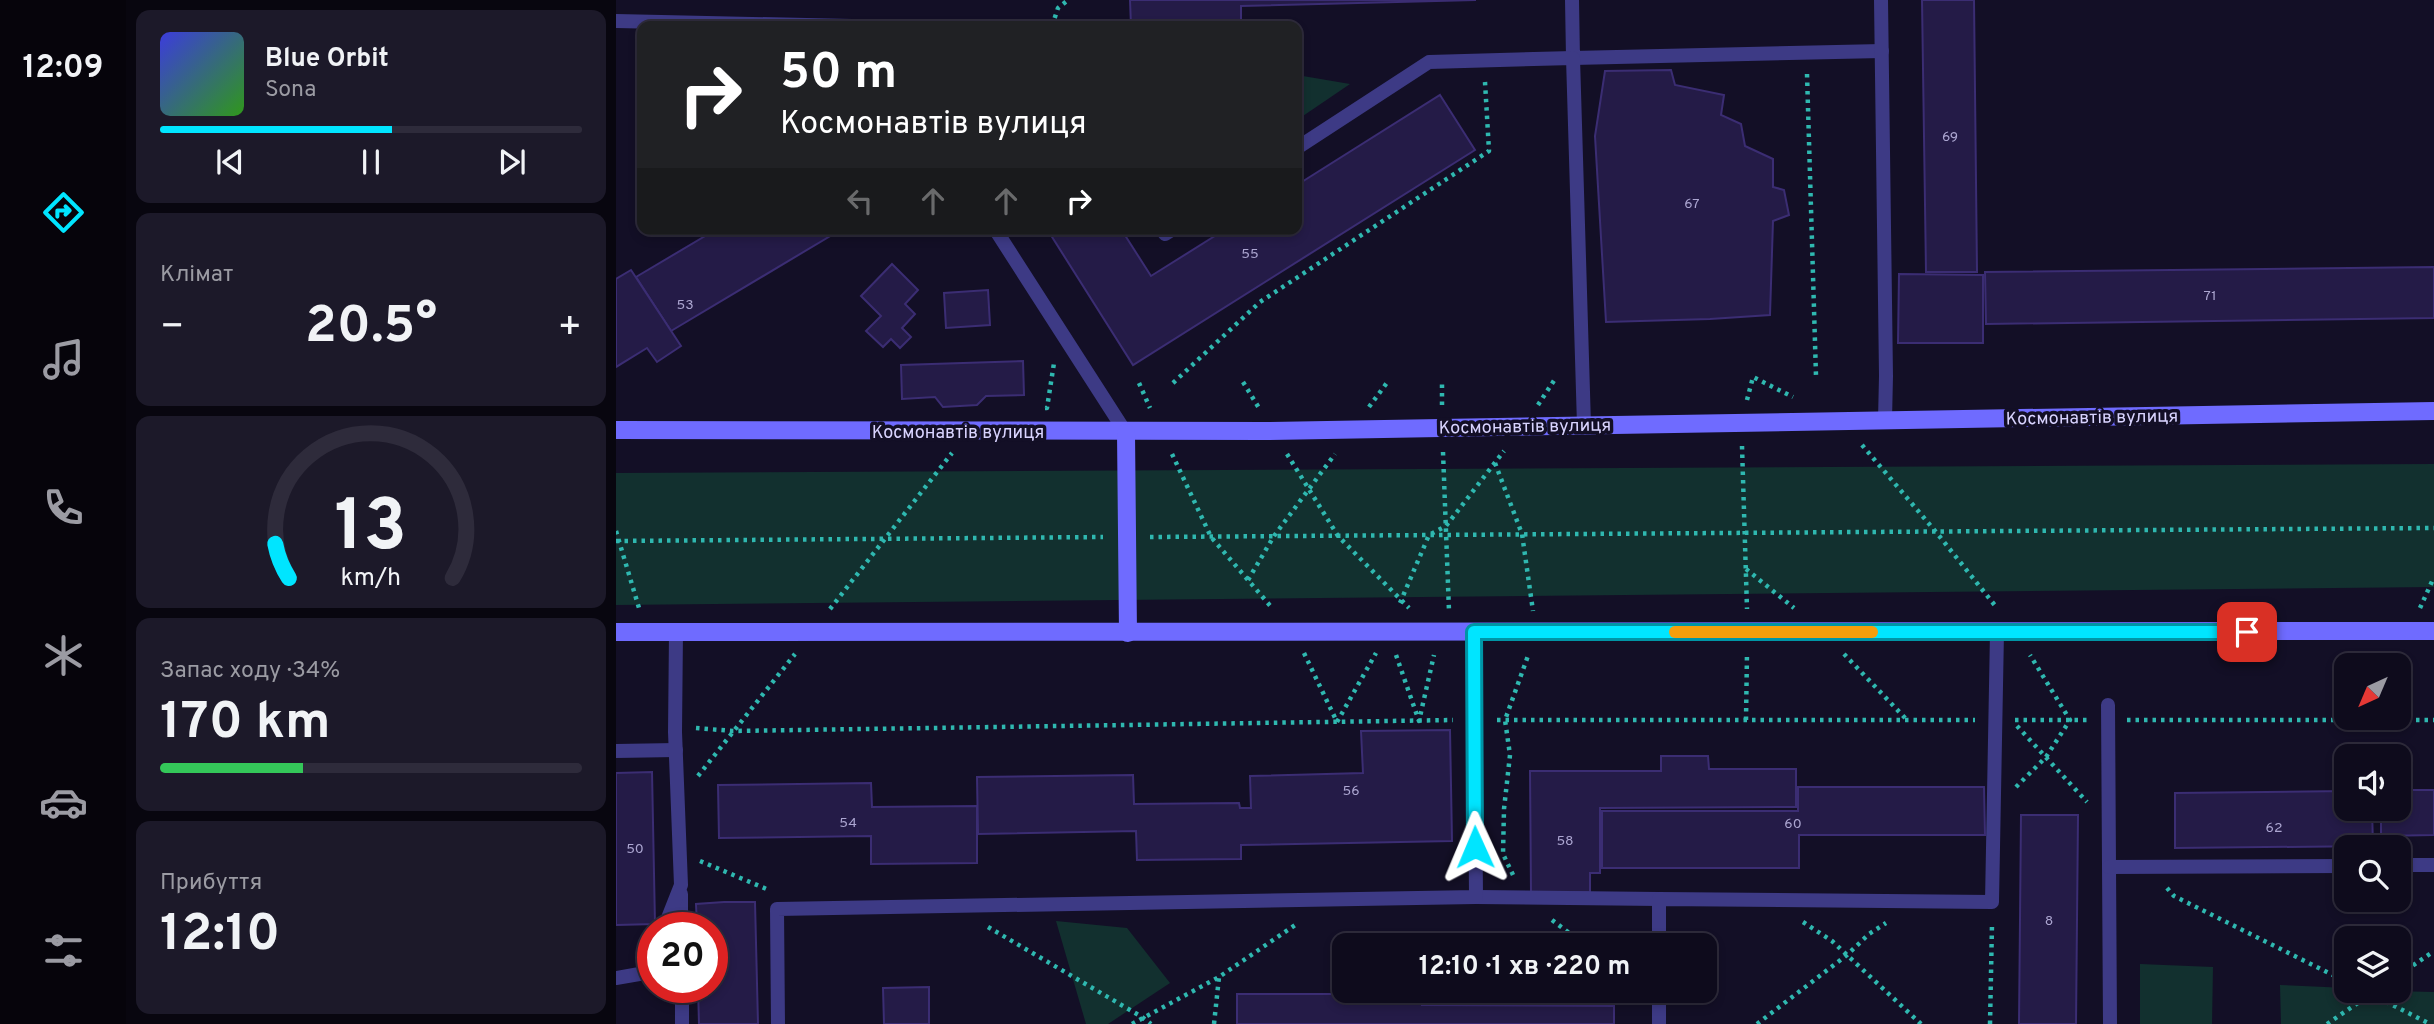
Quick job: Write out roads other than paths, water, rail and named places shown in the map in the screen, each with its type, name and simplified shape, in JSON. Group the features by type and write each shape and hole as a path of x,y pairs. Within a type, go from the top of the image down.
{"street":[{"name":"Космонавтів вулиця","path":"616,430 1126,433 2434,411"},
{"path":"1126,433 1128,633"},
{"path":"616,632 2434,631"}],"lane":[{"path":"1572,0 1584,425"},
{"path":"1881,0 1885,420"},
{"path":"616,21 637,21"},
{"path":"1302,145 1429,62 1882,51"},
{"path":"999,235 1126,433"},
{"path":"676,632 675,727 681,912"},
{"path":"1474,632 1476,897"},
{"path":"778,1024 777,909 1476,897 1992,902 1997,632"},
{"path":"2108,713 2110,1024"},
{"path":"616,751 676,750"},
{"path":"2411,865 2434,865"},
{"path":"2109,867 2334,866"},
{"path":"670,912 681,885"},
{"path":"1659,899 1659,933"},
{"path":"616,978 637,974"},
{"path":"682,1003 682,1024"},
{"path":"1659,1003 1659,1024"}]}
